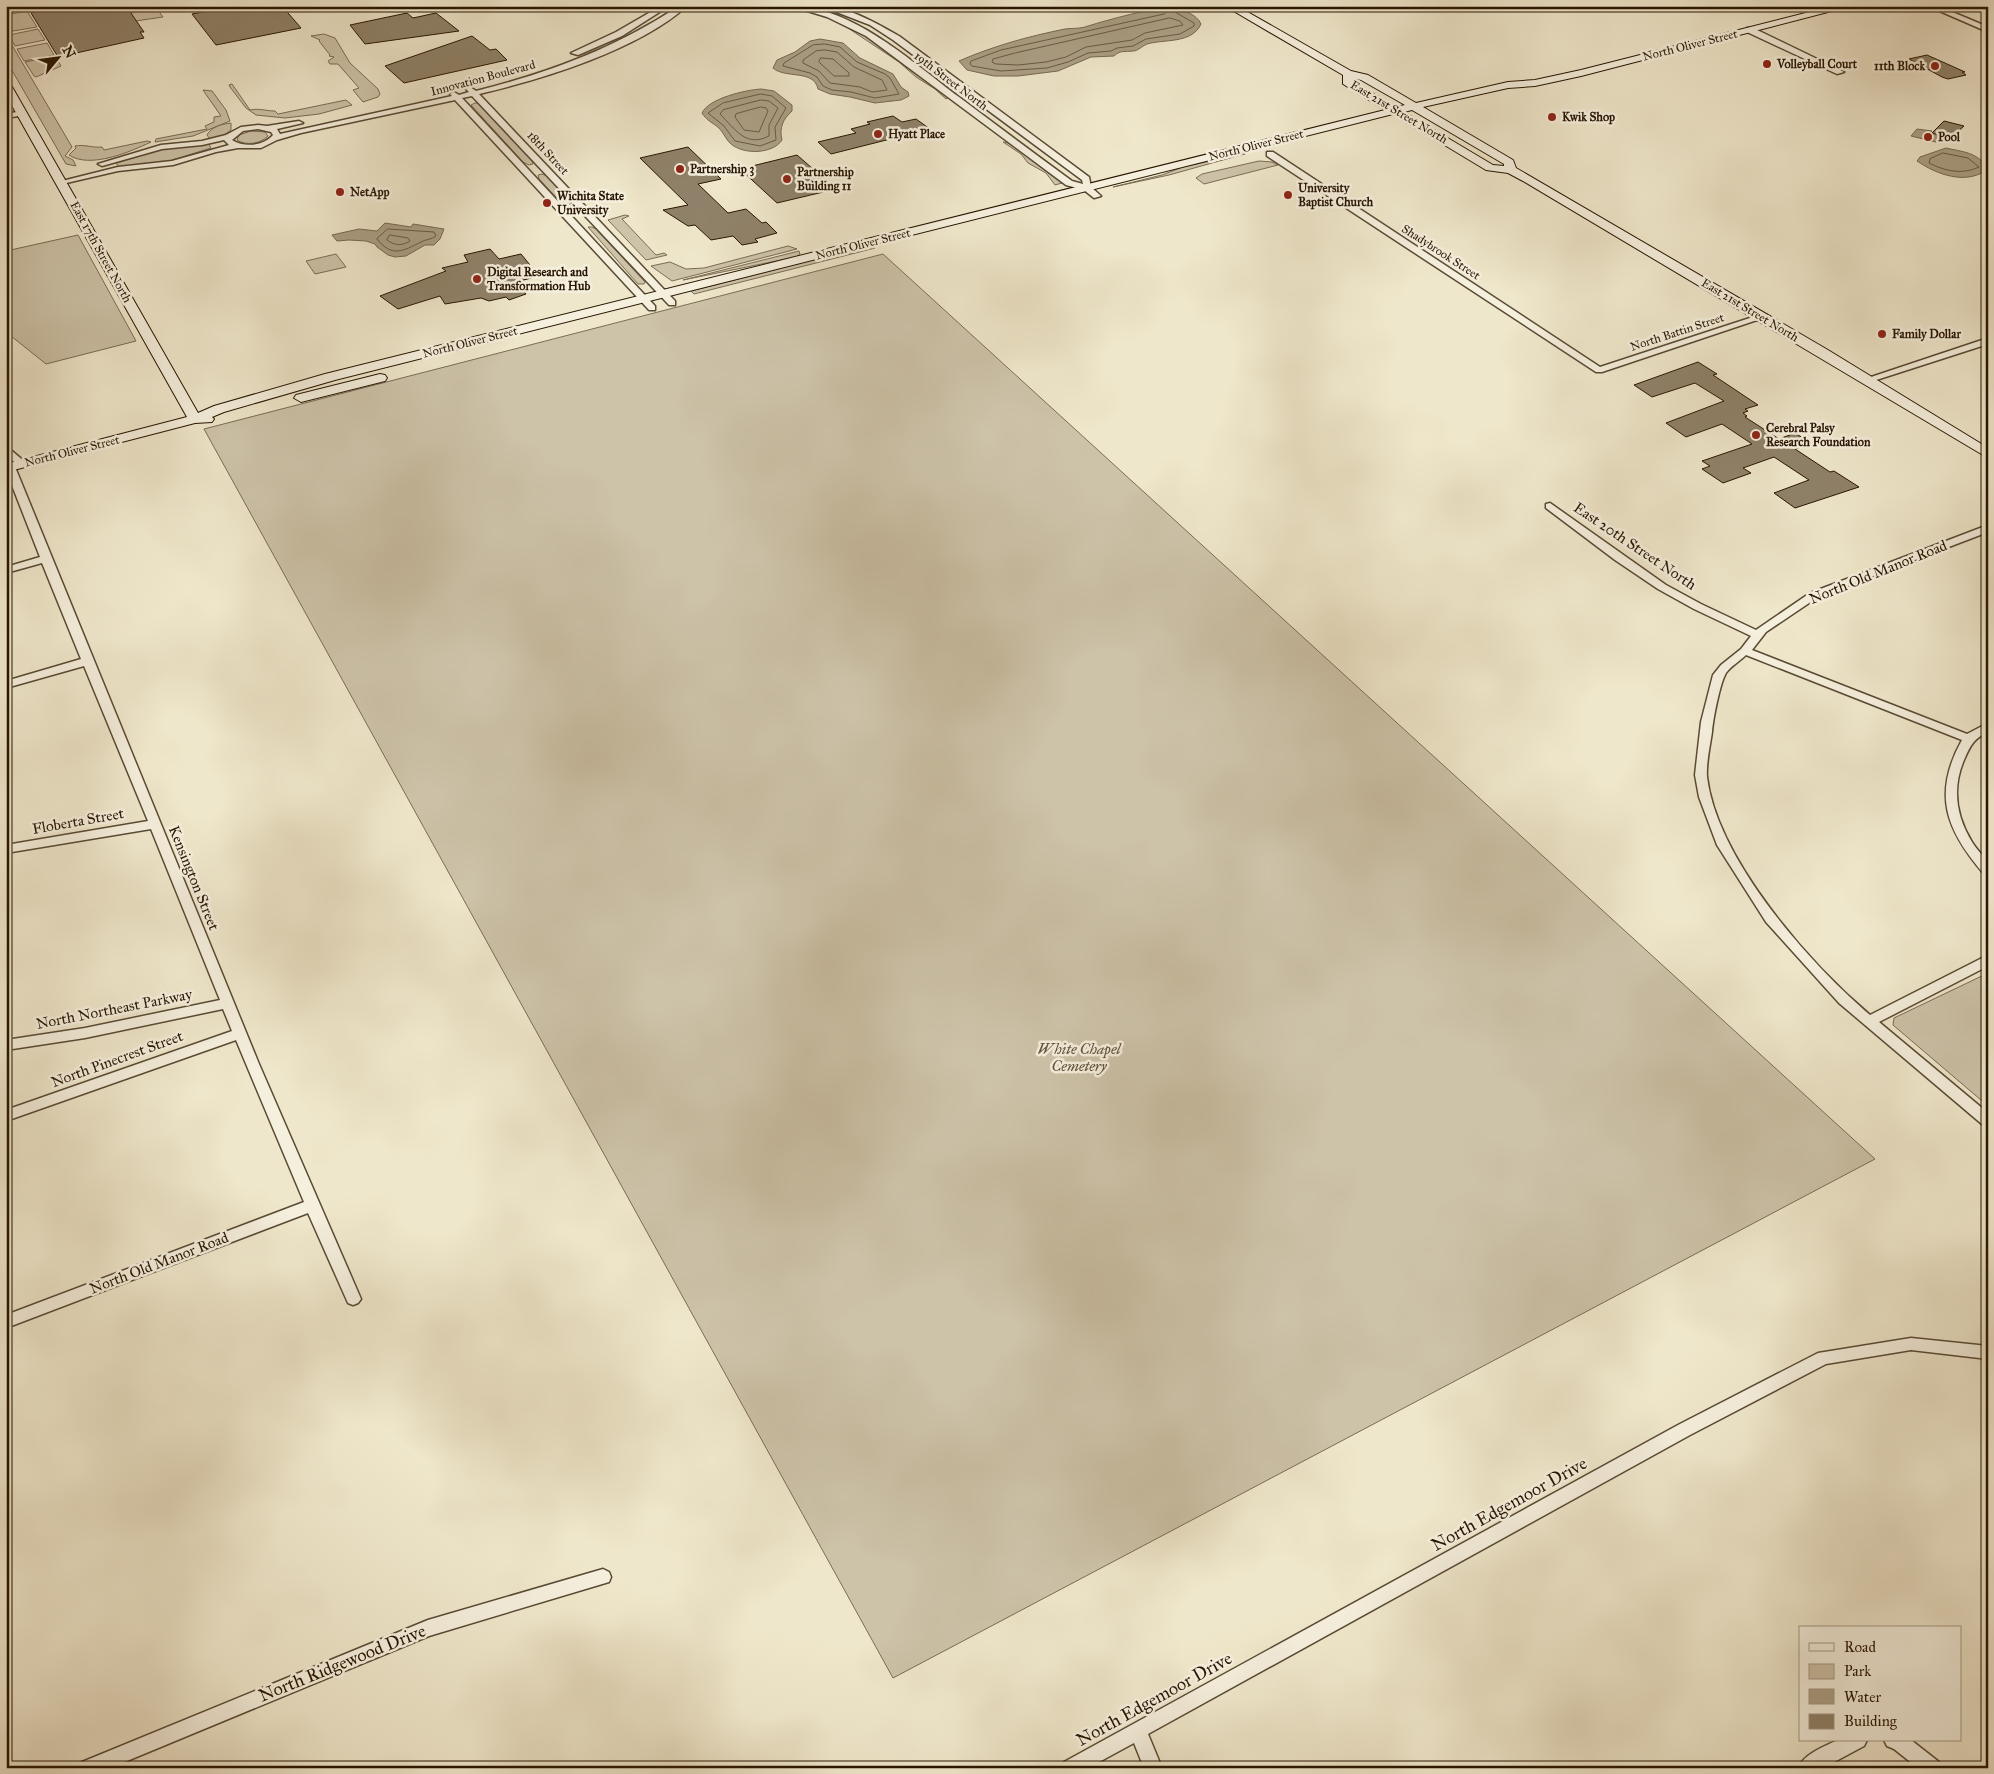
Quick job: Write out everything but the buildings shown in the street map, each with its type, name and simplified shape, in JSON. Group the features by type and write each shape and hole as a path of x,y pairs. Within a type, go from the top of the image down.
{"main road":[{"name":"North Oliver Street","path":"195,420 219,409 330,377 1396,111 1508,85 1535,84 1846,6"},
{"name":"East 21st Street North","path":"1237,7 1348,74 1364,77 1509,162 1511,170"},
{"name":"East 21st Street North","path":"1348,74 1347,82 1490,168 1511,170 1867,380 1988,454"},
{"name":"North Oliver Street","path":"458,358 1097,196 1521,92 1535,84"},
{"name":"East 17th Street North","path":"6,85 195,420"},
{"name":"North Oliver Street","path":"13,466 195,420 223,417 392,374"}],"street":[{"path":"567,56 624,31 666,6"},
{"name":"Innovation Boulevard","path":"59,178 173,163 215,150 260,145 276,138 475,93 532,77 596,54 640,34 684,6"},
{"name":"19th Street North","path":"794,6 829,16 869,34 1069,183 1087,188 1097,196"},
{"name":"19th Street North","path":"824,6 872,24 896,38 1086,179 1087,188"},
{"path":"1931,6 1988,30"},
{"path":"1750,30 1840,72"},
{"name":"Innovation Boulevard","path":"59,178 162,147 202,143 229,136 247,128 269,128 450,91 528,70"},
{"name":"18th Street","path":"467,87 475,93 672,303"},
{"name":"18th Street","path":"450,91 458,97 652,308"},
{"path":"6,116 22,113"},
{"path":"269,128 276,132 276,138"},
{"path":"229,136 230,143 238,146"},
{"name":"Shadybrook Street","path":"1270,154 1599,370"},
{"name":"North Battin Street","path":"1599,370 1762,318"},
{"path":"1867,380 1988,341"},
{"path":"6,449 13,466"},
{"name":"Kensington Street","path":"13,466 46,559 240,1033 353,1299"},
{"name":"East 20th Street North","path":"1550,506 1621,559 1662,586 1703,610 1758,635"},
{"name":"North Old Manor Road","path":"1988,528 1814,595 1758,635 1745,651 1725,667 1719,675 1707,722 1700,775 1704,797 1723,845 1770,919 1844,1000 1988,1121"},
{"path":"6,570 46,559"},
{"path":"1745,651 1969,739"},
{"path":"6,685 88,661"},
{"path":"1988,727 1971,736 1954,765 1950,783 1951,809 1961,835 1988,871"},
{"name":"Floberta Street","path":"6,849 155,824"},
{"path":"1869,1021 1988,960"},
{"name":"North Northeast Parkway","path":"6,1045 86,1033 228,1003"},
{"name":"North Pinecrest Street","path":"6,1116 240,1033"},
{"name":"North Old Manor Road","path":"6,1322 312,1205"},
{"name":"North Edgemoor Drive","path":"1070,1768 1684,1430 1823,1358 1911,1344 1988,1353"},
{"name":"North Ridgewood Drive","path":"88,1768 428,1628 603,1577"},
{"path":"1138,1731 1153,1768"},
{"path":"1807,1768 1828,1754 1854,1742"},
{"path":"1899,1742 1932,1768"}],"green space":[{"path":"157,9 163,17 129,22 123,14"},
{"path":"27,11 37,27 7,32 6,15"},
{"path":"845,26 874,41 949,97 946,99 899,62"},
{"path":"38,29 45,40 15,46 9,35"},
{"path":"324,34 335,38 350,63 378,89 380,94 378,97 363,102 353,90 359,88 338,64 330,64 328,61 334,57 329,56 320,40 311,36"},
{"path":"6,35 72,147 65,156 73,160 76,166 66,164 6,60"},
{"path":"47,43 54,55 24,61 17,49"},
{"path":"55,56 61,66 36,77 25,62"},
{"path":"232,84 250,110 275,111 278,114 346,100 352,105 319,114 285,118 256,115 246,108 230,87 229,85"},
{"path":"203,90 212,91 226,110 230,121 193,136 155,142 156,139 207,129 205,126 214,122 214,117 221,116"},
{"path":"480,103 532,160 533,164 529,165 523,162 471,105"},
{"path":"231,123 231,130 224,135 210,139 207,135 217,126"},
{"path":"251,131 265,132 268,136 261,141 253,143 237,140 239,135"},
{"path":"147,141 151,142 110,158 99,160 78,159 69,155 76,148 75,146 102,147 104,150"},
{"path":"1003,142 1009,143 1062,183 1055,185 1046,173 1028,163 1021,154"},
{"path":"208,143 211,148 163,163 119,167 116,163 158,150"},
{"path":"1248,153 1169,175 1113,187 1162,175 1183,167"},
{"path":"1259,161 1272,162 1278,165 1204,184 1196,178 1202,174"},
{"path":"538,175 547,176 579,210 580,214 571,213 539,179"},
{"path":"625,215 629,216 622,219 656,255 664,253 667,255 646,260 608,220"},
{"path":"588,227 596,229 645,282 644,284 638,284"},
{"path":"78,235 136,341 46,364 6,332 6,251"},
{"path":"872,245 875,248 694,294 691,291"},
{"path":"788,246 797,249 672,281 651,266 670,262 686,269 704,268"},
{"path":"799,251 800,254 796,257 683,280"},
{"path":"336,254 346,267 315,274 306,261"},
{"name":"White Chapel Cemetery","path":"883,254 1875,1159 893,1678 204,429"},
{"path":"1988,973 1988,1106 1893,1025 1894,1018"}],"water":[{"path":"1173,8 1196,17 1201,24 1197,30 1184,38 1147,44 1135,51 1121,52 1114,56 1091,57 1058,71 1018,76 994,76 967,70 959,61 998,46 1038,35 1065,29 1082,28 1118,17 1143,12"},
{"path":"820,39 843,43 860,58 893,74 901,87 908,92 909,96 901,100 875,103 830,94 818,89 811,79 805,76 785,73 773,68 777,60 795,52 810,41"},
{"path":"761,89 774,91 792,105 792,111 782,124 782,140 772,148 750,151 737,148 702,113 712,103 720,99 746,91"},
{"name":"Pool","path":"1917,129 1932,131 1930,133 1946,137 1940,143 1911,136"},
{"path":"1946,148 1975,156 1988,169 1970,177 1951,176 1942,174 1917,161 1920,157"},
{"path":"385,223 411,227 413,224 444,229 440,239 434,245 425,245 406,256 395,257 388,255 375,244 366,241 337,241 332,235 359,229 377,231"}],"place":[{"name":"Volleyball Court","path":"1767,64"},
{"name":"11th Block","path":"1935,66"},
{"name":"Kwik Shop","path":"1552,117"},
{"name":"Hyatt Place","path":"878,134"},
{"name":"Pool","path":"1928,137"},
{"name":"Partnership 3","path":"680,169"},
{"name":"Partnership Building 11","path":"787,179"},
{"name":"NetApp","path":"340,192"},
{"name":"University Baptist Church","path":"1288,195"},
{"name":"Wichita State University","path":"547,203"},
{"name":"Digital Research and Transformation Hub","path":"477,279"},
{"name":"Family Dollar","path":"1882,334"},
{"name":"Cerebral Palsy Research Foundation","path":"1756,435"}]}
